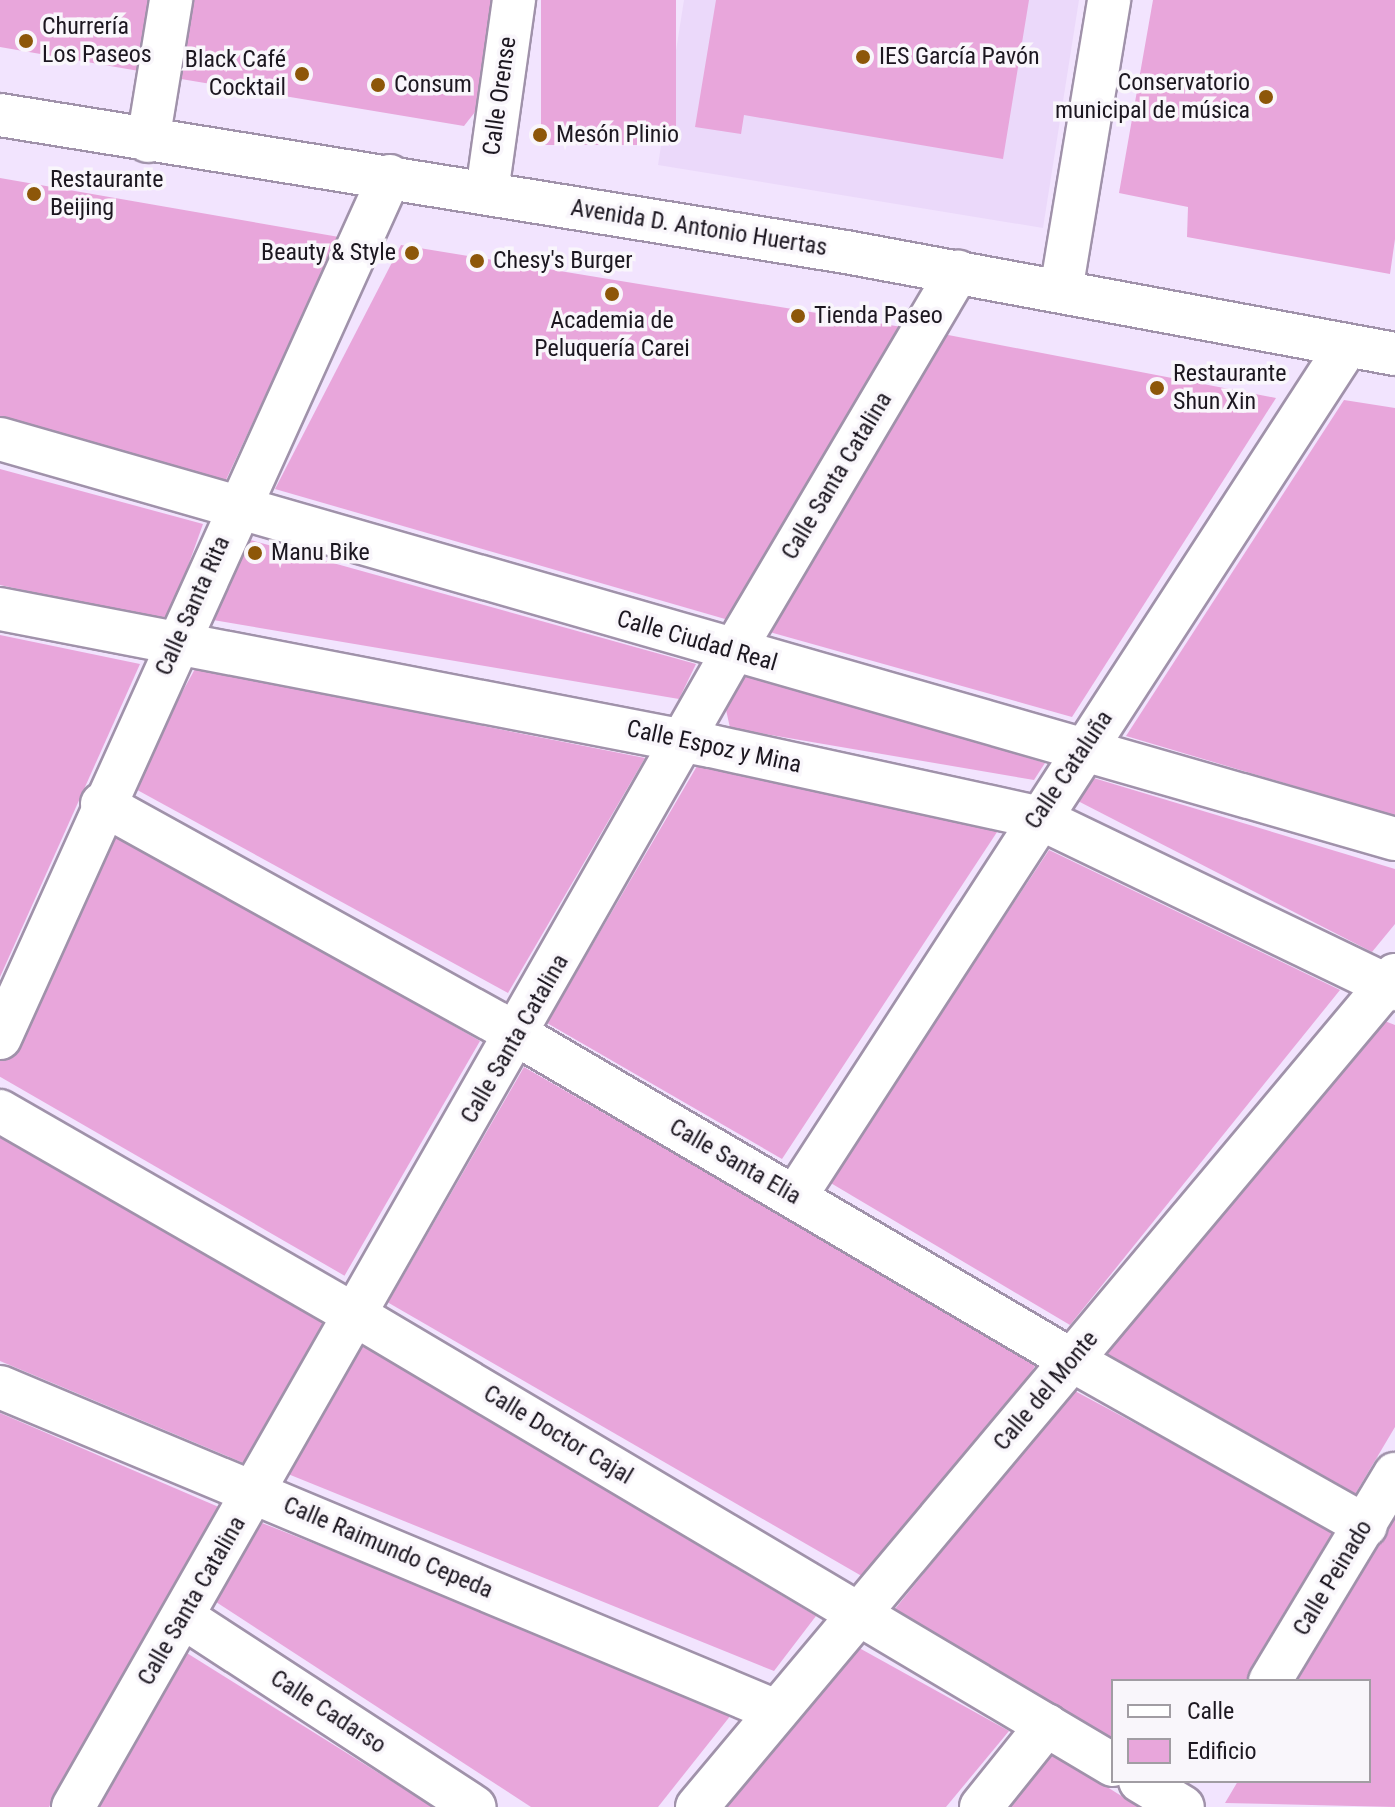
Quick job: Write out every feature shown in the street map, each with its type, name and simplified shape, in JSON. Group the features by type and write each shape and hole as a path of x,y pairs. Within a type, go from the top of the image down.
{"street":[{"path":"148,141 171,0"},
{"name":"Calle Orense","path":"487,192 514,0"},
{"path":"1061,291 1109,0"},
{"name":"Avenida D. Antonio Huertas","path":"0,115 148,141 390,176 958,272 1395,354"},
{"name":"Calle Santa Rita","path":"0,1038 102,804 177,645 235,508 390,176"},
{"name":"Calle Santa Catalina","path":"73,1807 357,1316 733,652 958,272"},
{"name":"Calle Cataluña","path":"795,1197 1037,817 1347,346"},
{"name":"Calle Ciudad Real","path":"0,439 733,652 1395,839"},
{"name":"Calle Espoz y Mina","path":"0,609 685,741 1037,817 1392,983"},
{"name":"Calle Santa Elia","path":"102,804 517,1035 1073,1361 1366,1526"},
{"name":"Calle del Monte","path":"697,1807 856,1613 1392,983"},
{"name":"Calle Doctor Cajal","path":"0,1111 357,1316 1111,1764"},
{"name":"Calle Raimundo Cepeda","path":"0,1387 776,1711"},
{"name":"Calle Peinado","path":"1271,1679 1395,1474"},
{"name":"Calle Cadarso","path":"183,1617 474,1807"},
{"path":"981,1807 1047,1725"},
{"path":"1143,1783 1183,1807"},
{"path":"1193,1807 1208,1783"}],"shaded area":[{"path":"684,0 1079,0 1043,228 658,165"}],"building":[{"path":"0,0 150,0 139,71 0,47"},
{"path":"189,0 492,0 475,112 464,126 175,78"},
{"path":"541,0 676,0 676,145 541,145"},
{"name":"IES García Pavón","path":"716,0 1029,0 1003,159 744,115 741,134 695,127"},
{"name":"Conservatorio municipal de música","path":"1153,0 1395,0 1395,239 1390,274 1187,237 1188,207 1119,193"},
{"path":"0,178 339,237 225,482 0,417"},
{"path":"401,245 908,328 732,621 275,489"},
{"path":"943,334 1276,398 1072,717 766,631"},
{"path":"1344,400 1395,408 1395,816 1126,736"},
{"path":"0,469 203,524 168,622 0,585"},
{"path":"247,539 696,664 679,699 213,620"},
{"path":"0,635 140,664 0,977"},
{"path":"195,669 645,758 508,993 130,786"},
{"path":"740,670 1045,763 1034,780 730,728 725,705"},
{"path":"697,766 1001,826 782,1159 547,1023"},
{"path":"1087,776 1395,869 1395,924 1372,952 1074,799"},
{"path":"118,832 480,1041 344,1276 0,1077 0,1036"},
{"path":"1049,850 1340,990 1070,1325 829,1182"},
{"path":"1382,1020 1395,1025 1395,1427 1354,1496 1099,1358"},
{"path":"524,1067 1037,1363 901,1599 388,1303"},
{"path":"0,1136 328,1324 246,1464 0,1361"},
{"path":"362,1345 816,1616 774,1671 288,1474"},
{"path":"1073,1390 1338,1532 1250,1679 1111,1679 1111,1745 890,1615"},
{"path":"0,1413 221,1508 49,1807 0,1807"},
{"path":"1395,1514 1395,1807 1225,1803 1237,1783 1371,1783 1371,1679 1298,1679"},
{"path":"262,1523 735,1710 658,1807 531,1807 213,1600"},
{"path":"852,1644 1009,1731 946,1807 718,1807"},
{"path":"182,1650 433,1807 96,1807"},
{"path":"1053,1753 1139,1807 1008,1807"}],"place":[{"name":"Churrería Los Paseos","path":"26,41"},
{"name":"IES García Pavón","path":"863,57"},
{"name":"Black Café Cocktail","path":"302,74"},
{"name":"Consum","path":"378,85"},
{"name":"Conservatorio municipal de música","path":"1266,97"},
{"name":"Mesón Plinio","path":"540,135"},
{"name":"Restaurante Beijing","path":"34,194"},
{"name":"Beauty & Style","path":"412,253"},
{"name":"Chesy's Burger","path":"477,261"},
{"name":"Academia de Peluquería Carei","path":"612,294"},
{"name":"Tienda Paseo","path":"798,316"},
{"name":"Restaurante Shun Xin","path":"1157,388"},
{"name":"Manu Bike","path":"255,553"}]}
